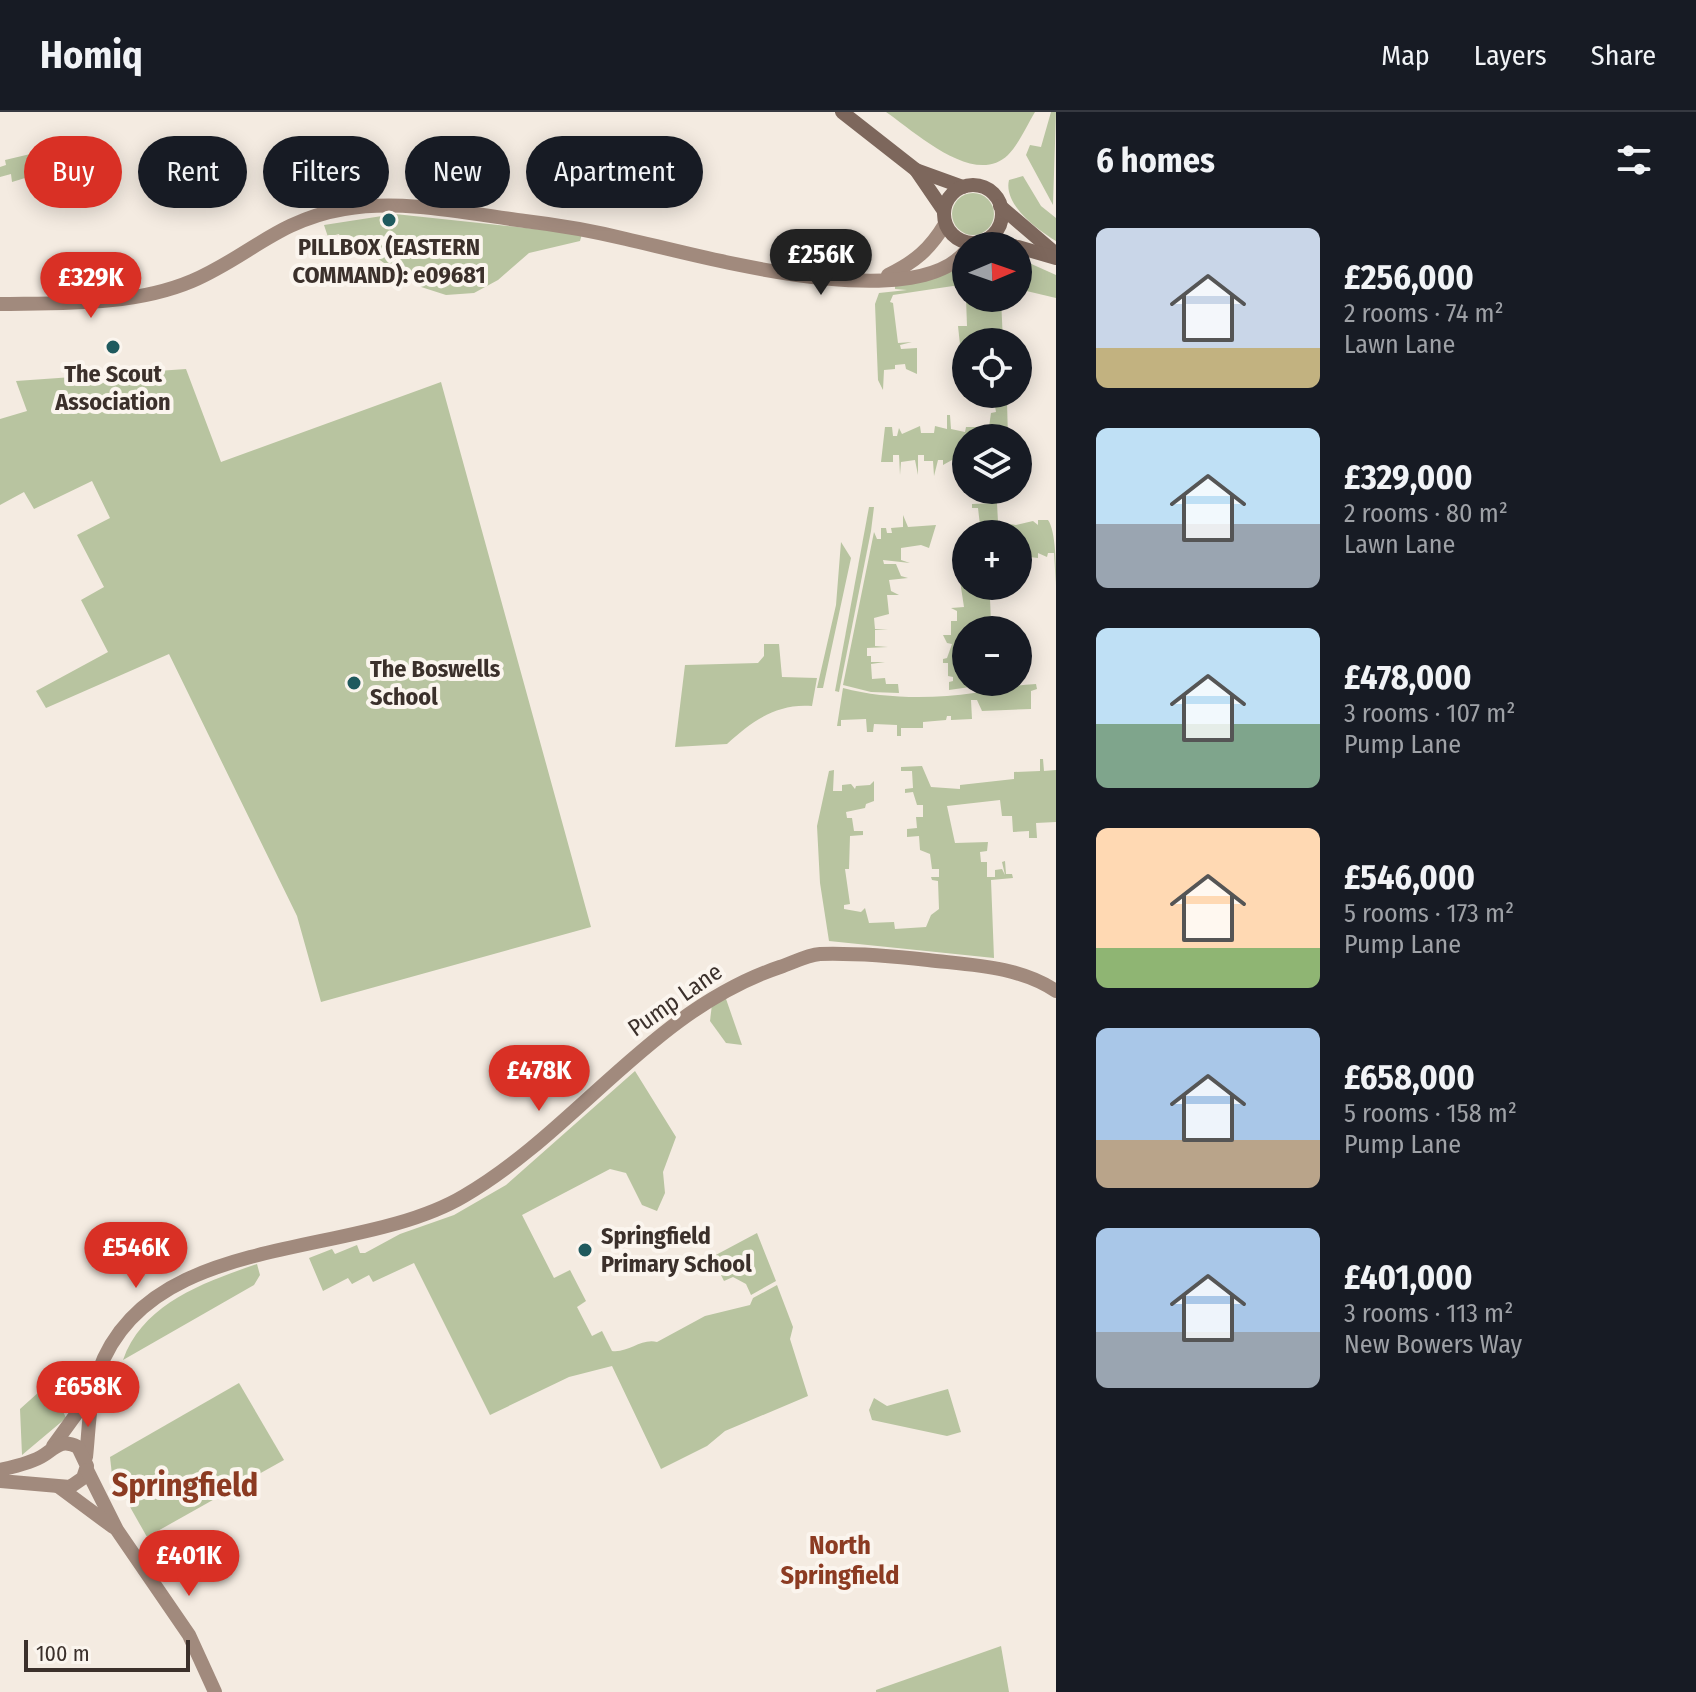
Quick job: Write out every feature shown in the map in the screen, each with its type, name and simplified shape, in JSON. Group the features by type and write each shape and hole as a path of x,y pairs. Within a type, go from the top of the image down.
{"main road":[{"path":"842,112 916,170 963,187 987,189 1000,206 1056,256"},
{"path":"916,170 953,232"},
{"path":"945,218 949,198 963,187"},
{"path":"992,232 998,228 1000,206"},
{"path":"1032,250 1056,256"}],"street":[{"path":"0,304 99,300 154,293 204,275 263,238 305,219 374,206 453,211 583,229 781,274 828,279 881,278 935,271 952,265"},
{"path":"881,278 917,260 932,246 945,218"},
{"name":"Pump Lane","path":"86,1464 98,1373 115,1340 136,1315 161,1295 247,1257 408,1222 463,1197 523,1151 642,1049 722,989 817,954 881,955 1025,975 1056,991"},
{"name":"Pump Lane","path":"49,1450 94,1390"},
{"path":"0,1470 49,1450 74,1445 117,1530 177,1614 215,1692"},
{"path":"49,1450 44,1473 117,1530"},
{"path":"0,1481 70,1487 80,1482 86,1464"}],"green space":[{"path":"886,112 1035,112 1008,155 994,163 979,165 945,153"},
{"path":"1051,112 1056,112 1053,205 1026,155 1030,145 1041,147"},
{"path":"24,156 24,178 12,182 11,174 0,177 0,167 6,165 5,160"},
{"path":"1023,176 1041,206 1056,218 1056,241 1024,216 1011,199 1009,180"},
{"path":"965,195 981,195 992,206 992,222 983,232 963,232 954,222 954,206"},
{"path":"395,214 582,234 580,241 529,253 498,280 474,293 446,295 418,286 365,250 347,256 339,234 328,237 324,225"},
{"path":"1032,264 1056,275 1056,298 1032,292"},
{"path":"952,270 952,286 893,295 890,302 893,303 898,343 912,342 900,345 901,349 917,348 917,374 906,369 905,364 884,370 883,390 878,380 875,304 879,293 907,290 895,289 895,285 932,278"},
{"path":"966,312 1002,312 1002,328 958,328 967,326"},
{"name":"The Boswells School","path":"186,369 221,462 441,382 591,927 321,1002 297,916 169,654 46,708 36,691 108,652 81,600 104,587 77,535 110,518 92,481 34,509 24,492 0,505 0,419 27,411 16,381"},
{"path":"995,408 1007,408 1008,424 989,424 991,413 996,412"},
{"path":"947,415 950,415 952,460 943,465 943,460 938,460 934,476 933,461 924,461 924,455 918,455 918,475 915,460 901,462 900,475 899,455 893,455 893,462 881,462 885,427 892,427 893,436 897,436 899,428 902,434 920,426 921,433 934,433 935,426 947,429"},
{"path":"972,504 997,504 998,520 979,520 978,508 972,508"},
{"path":"869,507 874,507 871,531 839,692 835,691"},
{"path":"903,515 908,527 936,525 929,548 921,545 901,548 901,560 910,563 883,560 884,564 896,564 901,576 908,578 889,580 891,591 899,595 887,595 889,614 874,618 875,629 888,629 875,630 875,646 888,647 867,648 867,656 871,656 871,662 885,662 871,664 872,679 885,678 886,684 898,684 899,693 871,692 843,685 874,532 877,539 881,539 881,528 892,533 891,528 903,527"},
{"path":"1038,520 1048,520 1054,540 1056,586 1054,553 1048,553 1047,557 1038,553 1038,558 1032,557 1032,521 1038,525"},
{"path":"841,542 851,558 823,688 817,688 836,605"},
{"path":"963,600 990,600 991,616 957,616 957,611 951,608 964,607"},
{"path":"951,621 952,644 947,643 943,635 951,635"},
{"path":"764,644 779,644 782,677 817,678 812,706 776,711 745,728 727,744 675,747 685,665 758,663 764,656"},
{"path":"952,644 952,677 948,676 948,663 943,663 943,659 947,658"},
{"path":"843,688 892,696 1031,696 1031,709 982,711 977,700 971,700 972,719 951,720 951,716 947,716 946,720 923,722 923,728 901,728 901,736 897,736 897,725 874,724 873,732 867,732 866,719 841,720 841,726 837,726"},
{"path":"1040,759 1043,759 1044,771 1056,770 1056,822 1036,823 1037,838 1029,838 1029,831 1013,832 1012,816 1002,816 1000,800 947,806 955,843 988,842 987,851 980,852 981,862 987,862 987,877 995,877 995,870 1002,869 1005,875 1002,862 1005,861 1006,874 1012,874 1013,878 991,880 994,958 829,941 820,883 817,826 829,771 834,770 833,791 842,791 842,785 851,784 855,789 874,781 874,801 866,804 865,808 846,812 847,818 852,818 854,831 863,831 863,835 850,836 849,869 845,869 850,904 844,905 844,909 861,912 865,908 869,923 894,922 895,929 926,927 931,915 939,909 938,881 931,877 939,877 939,869 932,869 930,854 920,850 919,836 907,837 907,829 917,828 916,817 923,817 923,805 917,805 913,792 905,793 905,789 913,788 912,771 901,771 901,767 922,766 931,787 960,789 960,785 1014,779 1014,772 1040,771"},
{"path":"725,996 742,1045 726,1043 710,1021 712,1004"},
{"path":"635,1071 676,1137 663,1172 665,1193 657,1211 642,1205 626,1173 610,1169 522,1215 554,1278 570,1270 586,1301 577,1307 592,1336 602,1331 612,1351 657,1342 705,1316 750,1305 753,1298 777,1285 793,1327 790,1339 808,1396 725,1431 707,1446 661,1469 612,1366 569,1377 490,1415 414,1263 373,1282 369,1275 352,1284 348,1278 323,1291 309,1258 332,1249 335,1254 357,1245 360,1253 365,1253 400,1234 454,1215 506,1185"},
{"path":"757,1233 776,1281 751,1295 746,1284 733,1277 724,1281 712,1257"},
{"path":"257,1264 260,1275 254,1285 123,1360 132,1340 160,1309 197,1287"},
{"path":"71,1368 80,1369 86,1380 70,1413 54,1379"},
{"path":"49,1383 46,1388 52,1387 66,1418 22,1455 20,1409"},
{"path":"239,1383 284,1460 147,1537 112,1475 110,1457"},
{"path":"948,1389 961,1432 947,1436 872,1420 869,1410 874,1398 887,1406"},
{"path":"1001,1646 1009,1692 876,1692 876,1690"}],"place":[{"name":"PILLBOX (EASTERN COMMAND): e09681","path":"389,220"},
{"name":"The Scout Association","path":"113,347"},
{"name":"The Boswells School","path":"354,683"},
{"name":"Springfield Primary School","path":"585,1250"}],"district":[{"name":"Springfield","path":"185,1485"},
{"name":"North Springfield","path":"840,1560"}]}
